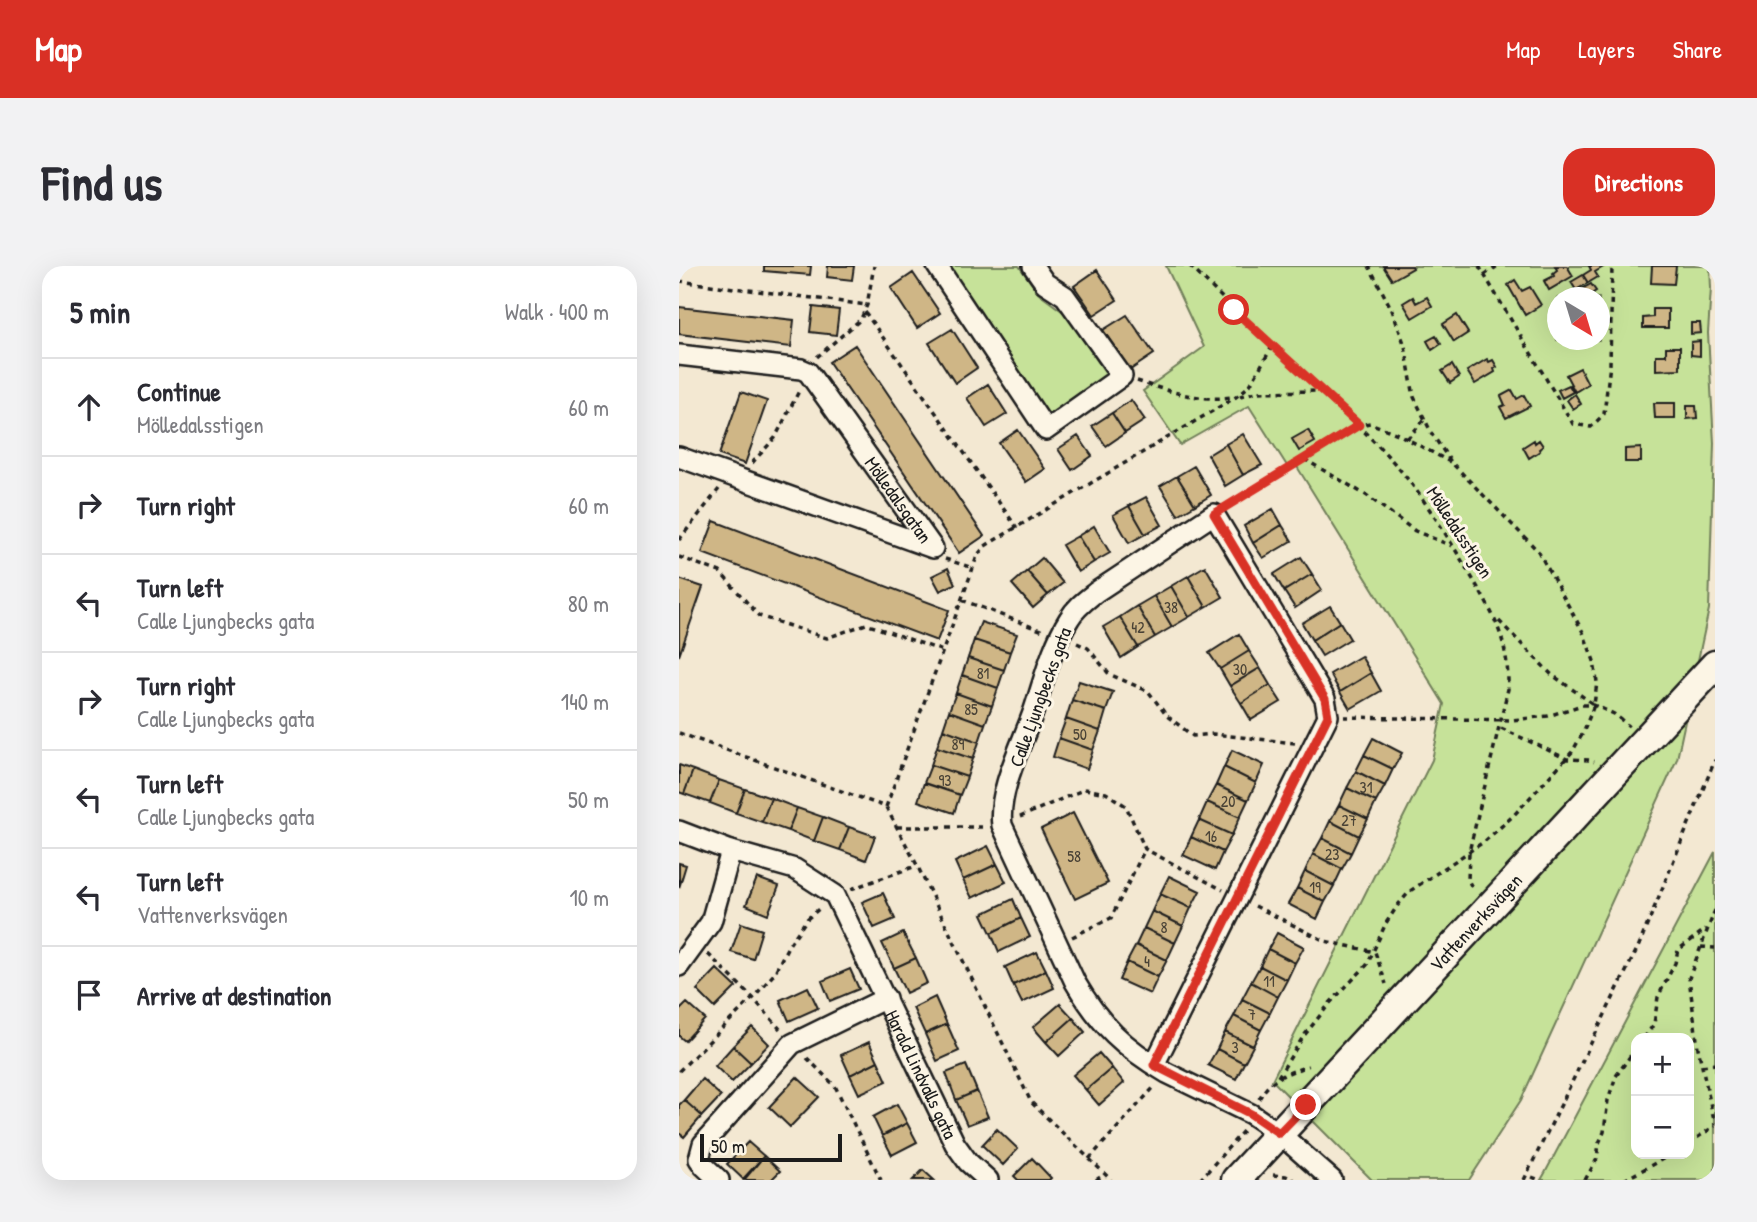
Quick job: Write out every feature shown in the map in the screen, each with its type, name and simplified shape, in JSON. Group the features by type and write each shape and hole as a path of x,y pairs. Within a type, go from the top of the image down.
{"street":[{"path":"937,266 1046,430 1122,376 1066,296 1045,283 1033,266"},
{"path":"679,355 809,372"},
{"name":"Mölledalsgatan","path":"809,372 933,548"},
{"name":"Mölledalsgatan","path":"679,457 933,548"},
{"path":"1160,1069 1238,897 1328,716 1325,699 1214,514"},
{"name":"Calle Ljungbecks gata","path":"1002,825 1005,794 1060,637 1070,616 1082,603 1214,514"},
{"name":"Vattenverksvägen","path":"1235,1180 1715,666"},
{"path":"1002,825 1087,1003 1125,1047 1160,1069 1251,1114 1279,1133 1332,1180"},
{"path":"679,831 731,851 795,870 835,895"},
{"path":"679,966 711,922 731,851"},
{"name":"Harald Lindvalls gata","path":"835,895 955,1144 968,1162 988,1180"},
{"name":"Harald Lindvalls gata","path":"719,1180 699,1158 703,1144 792,1044 885,998"}],"path":[{"path":"679,540 723,483 745,470 768,448 821,352 855,327 865,312 874,266"},
{"name":"Mölledalsstigen","path":"1190,266 1359,425 1412,484 1454,547 1494,616 1504,642 1509,666 1509,689 1469,852 1468,880 1477,895"},
{"path":"1278,1077 1303,1037 1359,974 1387,923 1410,891 1469,852 1514,815 1567,759 1583,733 1594,705 1597,682 1594,661 1583,632 1562,592 1530,543 1451,462 1424,420 1414,397 1405,346 1392,310 1369,266"},
{"path":"1479,266 1573,424 1591,427 1604,414 1610,364 1612,266"},
{"path":"1484,275 1498,266"},
{"path":"679,281 867,305"},
{"path":"865,312 1017,528"},
{"path":"886,807 972,568 985,546 1236,397 1250,385 1273,345"},
{"path":"1122,376 1169,391 1214,400 1256,391 1322,391"},
{"path":"1407,440 1424,420"},
{"path":"1214,514 1359,425 1370,423 1451,462"},
{"path":"1304,459 1366,495 1415,531 1454,547"},
{"path":"933,548 946,560 972,568"},
{"path":"679,556 720,572 759,616 827,638 866,624 943,650"},
{"path":"961,600 1088,648 1109,674 1147,691 1167,716 1193,736 1213,734 1314,746"},
{"path":"1494,616 1551,674 1633,729"},
{"path":"1328,716 1502,719 1539,717 1582,705 1594,705"},
{"path":"1500,728 1567,759 1590,760 1599,765"},
{"path":"679,733 886,807 917,865 1031,1102 1111,1180"},
{"path":"1524,1180 1639,946 1715,760"},
{"path":"897,827 975,828 1002,825 1085,789 1106,793 1126,806 1145,849 1325,942 1373,952"},
{"path":"1057,944 1111,918 1145,849"},
{"path":"681,1070 774,974 788,946 807,919 835,895 917,865"},
{"path":"1694,1140 1715,1125 1702,1066 1689,978 1715,910"},
{"path":"1648,1033 1654,1024 1658,997 1675,963 1678,950 1708,928"},
{"path":"1701,947 1715,948"},
{"path":"1373,952 1388,991"},
{"path":"1585,1180 1597,1159 1608,1100 1616,1076 1631,1055"},
{"path":"679,1062 681,1070"},
{"path":"1702,1066 1715,1064"},
{"path":"1089,1159 1160,1069"},
{"path":"1624,1180 1663,1159"},
{"path":"1096,1180 1105,1174"},
{"path":"1200,1180 1206,1174 1213,1180"},
{"path":"1268,1175 1286,1175 1294,1180"},
{"path":"1532,1177 1539,1180"}],"green space":[{"path":"947,266 1019,266 1039,294 1066,314 1109,378 1048,422"},
{"path":"1166,266 1710,266 1708,333 1714,443 1709,609 1677,759 1521,1100 1469,1180 1372,1180 1272,1080 1432,760 1444,704 1296,465 1289,469 1249,406 1180,445 1143,391 1204,347"},
{"path":"1715,852 1715,1180 1541,1180"}],"building":[{"path":"764,266 811,266 810,275 764,271"},
{"path":"828,266 854,266 852,280 827,277"},
{"path":"1383,266 1412,266 1413,268 1392,280"},
{"path":"1555,266 1567,266 1573,276 1554,287 1547,287 1544,281 1554,276 1553,273 1557,270"},
{"path":"1589,266 1605,266 1595,272 1598,277 1588,283 1583,275 1591,270"},
{"path":"1652,266 1676,266 1674,284 1651,283"},
{"path":"1097,270 1117,300 1094,315 1074,286"},
{"path":"913,273 940,313 917,328 891,288"},
{"path":"1583,275 1588,283 1574,287 1571,282"},
{"path":"1515,280 1522,291 1530,287 1541,305 1525,315 1508,285"},
{"path":"1413,297 1416,303 1427,297 1432,306 1412,318 1403,303"},
{"path":"679,307 794,320 791,347 679,334"},
{"path":"813,307 839,310 836,335 810,332"},
{"path":"1653,309 1668,309 1668,328 1643,328 1643,318 1653,317"},
{"path":"1127,315 1154,354 1130,370 1103,330"},
{"path":"1457,315 1468,333 1454,342 1443,324"},
{"path":"1691,323 1700,323 1701,333 1691,334"},
{"path":"952,329 977,368 955,383 929,343"},
{"path":"1436,336 1441,344 1432,350 1427,341"},
{"path":"1700,341 1700,356 1691,355 1691,342"},
{"path":"855,345 984,536 959,553 829,362"},
{"path":"1666,347 1680,347 1680,369 1656,370 1656,355 1666,355"},
{"path":"1487,359 1489,362 1493,360 1497,367 1495,372 1475,384 1467,371"},
{"path":"1452,365 1459,377 1450,383 1442,371"},
{"path":"1580,368 1588,384 1575,392 1566,375"},
{"path":"988,384 1007,414 986,427 967,398"},
{"path":"1569,385 1573,392 1562,398 1558,390"},
{"path":"1512,390 1517,399 1524,395 1530,406 1506,418 1500,407 1505,405 1501,396"},
{"path":"741,392 767,401 745,464 719,455"},
{"path":"1575,394 1581,404 1573,409 1567,400"},
{"path":"1131,400 1145,420 1125,433 1112,413"},
{"path":"1654,403 1675,403 1675,418 1655,418"},
{"path":"1687,406 1696,406 1697,418 1687,419"},
{"path":"1112,413 1125,433 1106,446 1092,426"},
{"path":"1018,430 1045,469 1026,482 999,443"},
{"path":"1308,430 1315,442 1299,451 1292,439"},
{"path":"1243,434 1262,465 1243,475 1226,444"},
{"path":"1078,436 1092,456 1072,470 1058,449"},
{"path":"1534,440 1535,443 1539,440 1543,446 1529,458 1523,447"},
{"path":"1226,444 1243,475 1225,486 1208,455"},
{"path":"1641,448 1641,462 1625,462 1625,449"},
{"path":"1194,466 1211,495 1195,505 1177,476"},
{"path":"1177,476 1195,505 1178,515 1160,486"},
{"path":"1146,497 1162,525 1145,534 1129,506"},
{"path":"1129,506 1145,534 1129,543 1113,515"},
{"path":"1273,509 1282,525 1253,543 1244,526"},
{"path":"714,521 949,610 937,641 702,553"},
{"path":"1282,525 1292,541 1263,558 1253,543"},
{"path":"1094,526 1110,553 1094,562 1078,536"},
{"path":"1078,536 1094,562 1078,572 1062,545"},
{"path":"1301,557 1312,574 1284,591 1274,574"},
{"path":"1042,558 1063,583 1048,595 1027,571"},
{"path":"1205,566 1223,597 1206,607 1188,576"},
{"path":"948,568 955,584 940,591 932,576"},
{"path":"1027,571 1048,595 1033,608 1012,584"},
{"path":"1312,574 1322,590 1295,608 1284,591"},
{"path":"1188,576 1206,607 1189,617 1171,586"},
{"path":"679,579 703,587 679,656"},
{"path":"1171,586 1189,617 1172,627 1154,596"},
{"path":"1154,596 1172,627 1155,637 1137,606"},
{"path":"1137,606 1155,637 1138,647 1120,617"},
{"path":"1330,606 1340,622 1312,640 1302,623"},
{"path":"1120,617 1138,647 1121,658 1103,627"},
{"path":"981,622 1017,634 1010,652 974,640"},
{"path":"1340,622 1350,639 1322,656 1312,640"},
{"path":"1239,634 1249,651 1220,669 1209,653"},
{"path":"974,640 1010,652 1004,670 968,658"},
{"path":"1249,651 1260,668 1230,686 1220,669"},
{"path":"1361,656 1371,673 1340,692 1330,674"},
{"path":"968,658 1004,670 998,688 962,675"},
{"path":"1260,668 1270,685 1241,703 1230,686"},
{"path":"1371,673 1381,691 1350,709 1340,692"},
{"path":"962,675 998,688 992,706 956,693"},
{"path":"1079,681 1113,692 1106,711 1072,700"},
{"path":"1270,685 1281,702 1251,720 1241,703"},
{"path":"956,693 992,706 985,724 949,711"},
{"path":"1072,700 1106,711 1100,731 1066,719"},
{"path":"949,711 985,724 979,742 943,729"},
{"path":"1066,719 1100,731 1093,750 1059,738"},
{"path":"943,729 979,742 973,759 937,747"},
{"path":"1059,738 1093,750 1087,769 1053,757"},
{"path":"1373,738 1402,753 1393,769 1364,755"},
{"path":"937,747 973,759 967,777 931,765"},
{"path":"1232,750 1264,765 1256,783 1224,767"},
{"path":"1364,755 1393,769 1385,786 1356,771"},
{"path":"679,765 693,770 684,794 679,792"},
{"path":"931,765 967,777 960,795 924,783"},
{"path":"1224,767 1256,783 1248,800 1216,785"},
{"path":"693,770 719,780 710,803 684,794"},
{"path":"1356,771 1385,786 1376,802 1347,788"},
{"path":"719,780 745,789 736,813 710,803"},
{"path":"924,783 960,795 954,813 918,801"},
{"path":"1216,785 1248,800 1240,817 1207,802"},
{"path":"1347,788 1376,802 1368,819 1339,805"},
{"path":"745,789 771,798 762,822 736,813"},
{"path":"771,798 797,808 788,831 762,822"},
{"path":"1207,802 1240,817 1232,835 1199,820"},
{"path":"1339,805 1368,819 1359,836 1330,821"},
{"path":"797,808 823,817 814,841 788,831"},
{"path":"1073,813 1108,883 1075,899 1041,829"},
{"path":"823,817 849,827 840,850 814,841"},
{"path":"1199,820 1232,835 1223,852 1191,837"},
{"path":"1330,821 1359,836 1351,853 1322,838"},
{"path":"849,827 875,836 866,860 840,850"},
{"path":"1191,837 1223,852 1215,870 1183,855"},
{"path":"1322,838 1351,853 1342,869 1313,854"},
{"path":"988,846 997,864 963,880 955,862"},
{"path":"1313,854 1342,869 1334,886 1305,871"},
{"path":"679,863 686,865 679,888"},
{"path":"997,864 1006,882 972,898 963,880"},
{"path":"1305,871 1334,886 1325,902 1297,888"},
{"path":"1169,876 1200,891 1191,908 1160,894"},
{"path":"757,878 779,886 768,914 746,905"},
{"path":"1297,888 1325,902 1317,919 1288,904"},
{"path":"883,893 895,919 874,928 862,902"},
{"path":"1160,894 1191,908 1183,926 1152,911"},
{"path":"1013,899 1021,918 991,933 982,914"},
{"path":"1152,911 1183,926 1175,943 1144,928"},
{"path":"1021,918 1030,937 999,952 991,933"},
{"path":"741,923 762,930 753,959 731,952"},
{"path":"1144,928 1175,943 1167,960 1136,945"},
{"path":"903,933 916,958 894,968 882,943"},
{"path":"1277,933 1304,947 1295,963 1268,949"},
{"path":"1136,945 1167,960 1158,977 1127,962"},
{"path":"1268,949 1295,963 1287,980 1260,966"},
{"path":"1037,952 1046,970 1013,985 1005,967"},
{"path":"916,958 927,983 906,993 894,968"},
{"path":"1127,962 1158,977 1150,994 1119,980"},
{"path":"1260,966 1287,980 1278,997 1251,982"},
{"path":"717,969 736,987 715,1008 697,990"},
{"path":"850,969 859,989 830,1001 822,981"},
{"path":"1046,970 1054,988 1022,1003 1013,985"},
{"path":"1251,982 1278,997 1270,1013 1242,999"},
{"path":"808,987 818,1008 789,1021 780,1000"},
{"path":"935,997 947,1024 925,1034 913,1008"},
{"path":"1242,999 1270,1013 1261,1030 1234,1016"},
{"path":"687,1003 705,1019 685,1041 679,1036 679,1011"},
{"path":"1060,1004 1073,1018 1046,1042 1033,1027"},
{"path":"1234,1016 1261,1030 1253,1046 1225,1032"},
{"path":"1073,1018 1085,1032 1059,1056 1046,1042"},
{"path":"947,1024 959,1051 937,1061 925,1034"},
{"path":"752,1027 769,1044 751,1063 733,1046"},
{"path":"1225,1032 1253,1046 1244,1063 1217,1049"},
{"path":"869,1042 878,1061 850,1075 841,1055"},
{"path":"733,1046 751,1063 732,1082 715,1066"},
{"path":"1217,1049 1244,1063 1236,1079 1208,1065"},
{"path":"1099,1053 1112,1068 1086,1090 1073,1075"},
{"path":"878,1061 887,1081 859,1094 850,1075"},
{"path":"966,1065 977,1091 956,1100 946,1073"},
{"path":"1112,1068 1124,1083 1099,1105 1086,1090"},
{"path":"797,1077 819,1097 790,1127 769,1107"},
{"path":"702,1079 721,1096 702,1116 684,1100"},
{"path":"977,1091 988,1117 967,1125 956,1100"},
{"path":"684,1100 702,1116 684,1137 679,1133 679,1105"},
{"path":"897,1104 907,1123 882,1136 873,1117"},
{"path":"907,1123 917,1142 892,1155 882,1136"},
{"path":"997,1129 1018,1149 1003,1165 982,1145"},
{"path":"748,1142 764,1156 743,1179 727,1164"},
{"path":"764,1156 780,1171 771,1180 744,1180"},
{"path":"1032,1158 1051,1178 1049,1180 1018,1180 1014,1176"},
{"path":"923,1170 934,1180 913,1180"}],"route":[{"path":"1234,310 1359,425 1214,514 1325,699 1328,716 1154,1065 1251,1114 1279,1133 1306,1105"}]}
